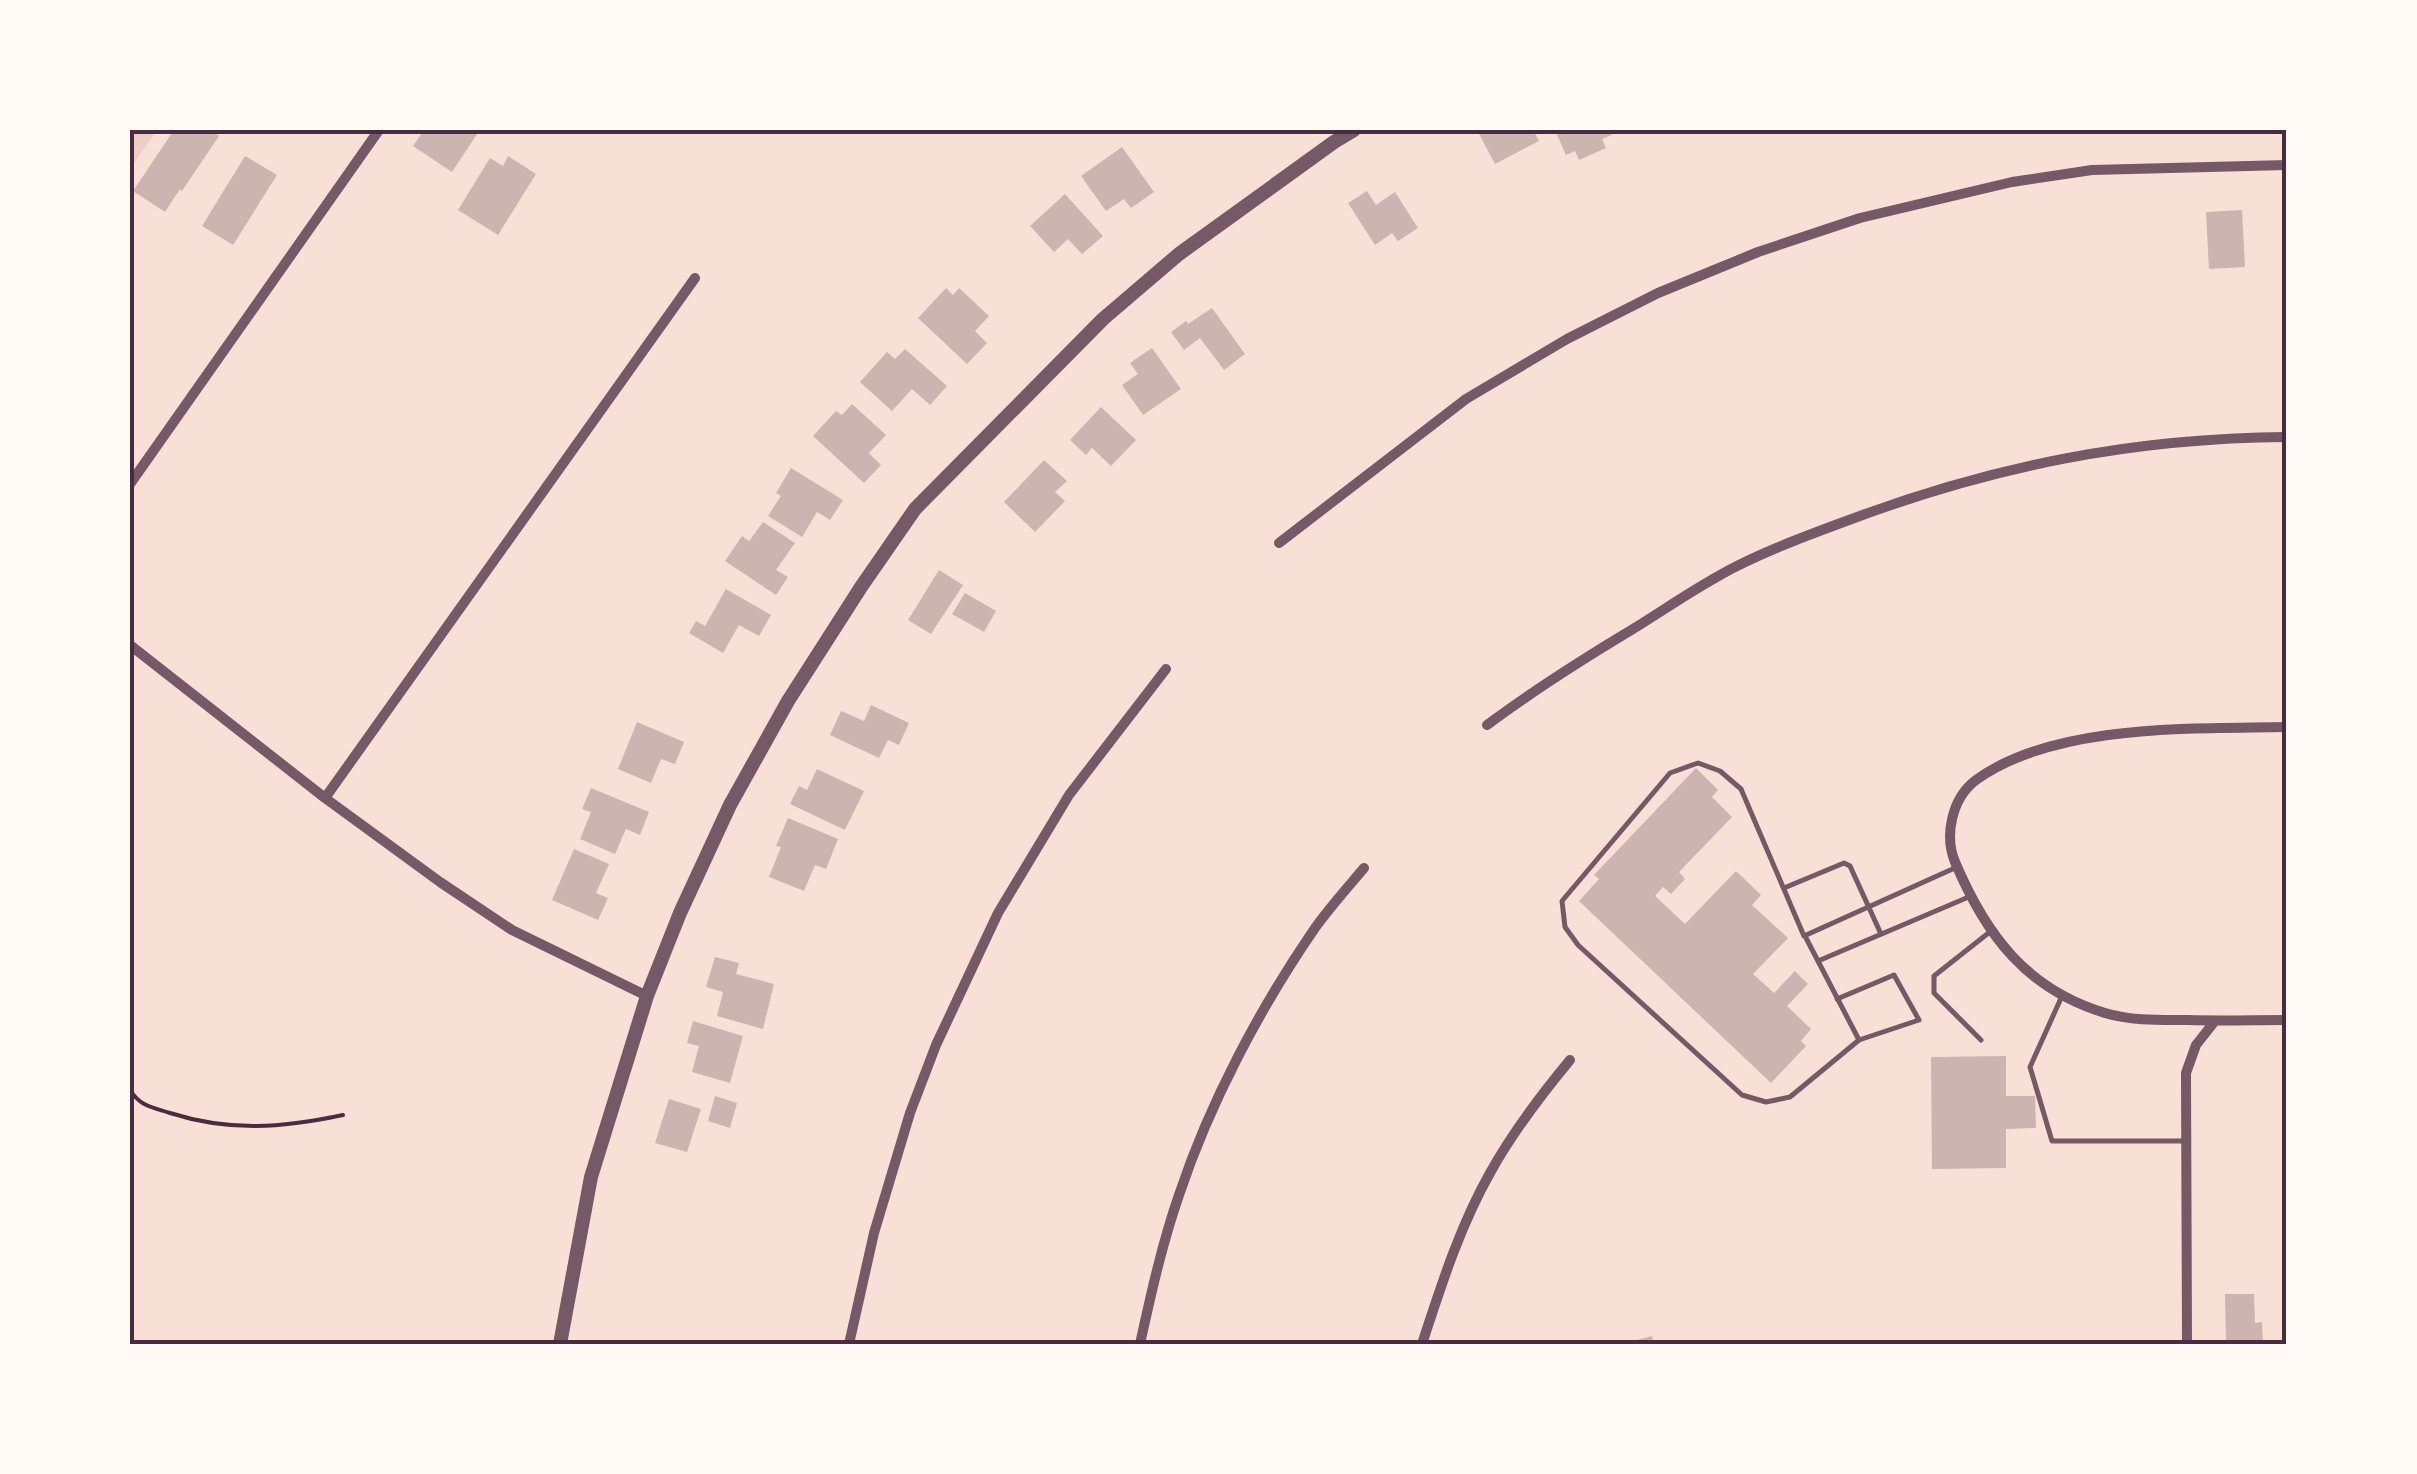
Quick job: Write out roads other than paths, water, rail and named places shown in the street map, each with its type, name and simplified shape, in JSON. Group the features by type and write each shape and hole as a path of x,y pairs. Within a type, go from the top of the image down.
{"street":[{"path":"130,484 379,130"},
{"path":"560,1344 592,1178 647,996 680,914 740,788 788,702 861,587 915,510 1103,320 1180,254 1354,130"},
{"path":"1279,543 1466,399 1567,338 1658,292 1758,252 1860,218 2012,182 2092,170 2287,165"},
{"path":"325,798 694,278"},
{"path":"1488,726 1575,665 1734,568 1784,544 1902,500 2020,466 2094,451 2185,441 2287,437"},
{"path":"130,645 325,798 440,882 512,930 647,996"},
{"path":"849,1344 874,1233 910,1113 936,1045 990,930 1070,795 1166,670"},
{"path":"2287,727 2166,730 2080,740 2018,758 1979,778 1956,801 1951,819 1952,856 2000,944 2030,974 2062,996 2106,1014 2148,1020 2287,1020"},
{"path":"1140,1344 1155,1273 1179,1193 1222,1091 1273,994 1317,924 1364,868"},
{"path":"2187,1344 2186,1073 2196,1045 2214,1020"},
{"path":"1422,1344 1462,1231 1490,1172 1570,1060"}],"lane":[{"path":"1837,999 1894,975 1919,1020 1858,1040 1790,1098 1766,1102 1742,1096 1578,945 1565,927 1562,901 1670,773 1698,764 1720,771 1741,789 1804,936 1858,1040"},
{"path":"1784,888 1844,862 1850,866 1881,934"},
{"path":"1804,936 1958,867"},
{"path":"1818,962 1971,896"},
{"path":"1981,1040 1934,994 1934,976 1992,931"},
{"path":"2062,996 2030,1067 2052,1140 2186,1141"}]}
